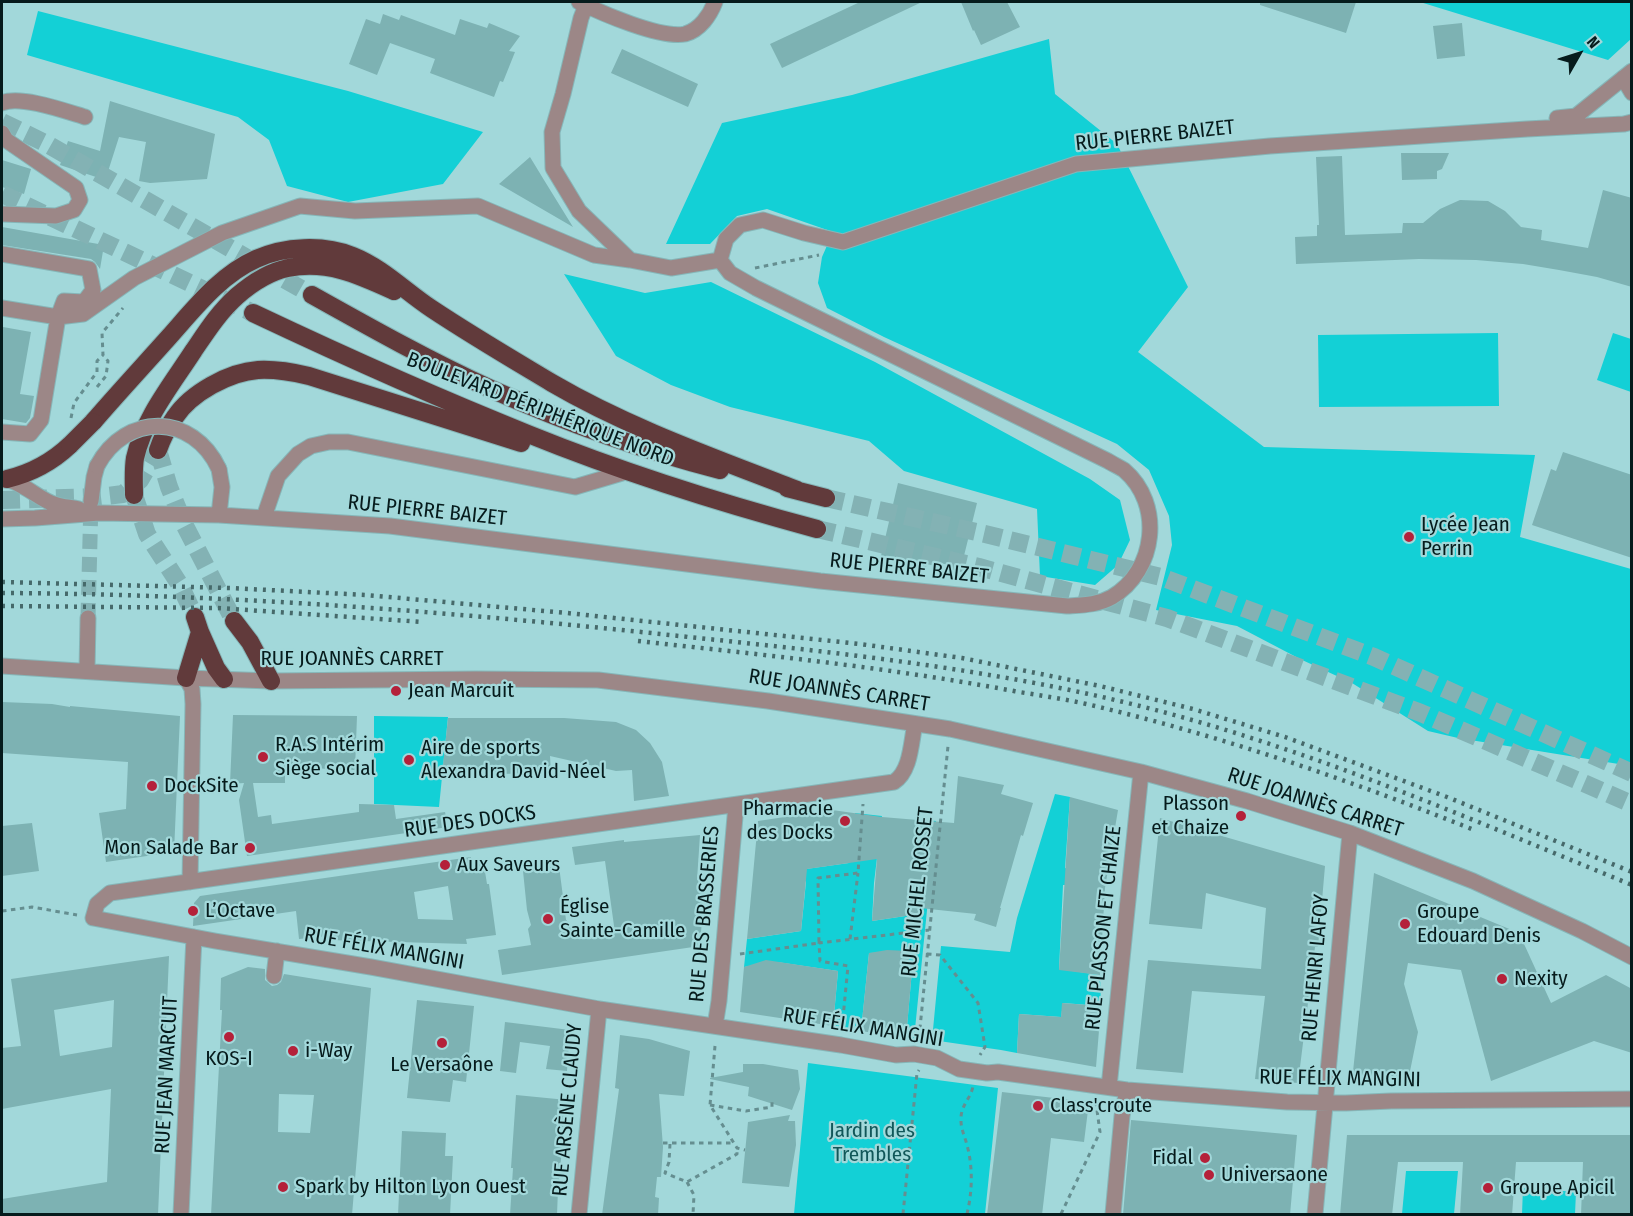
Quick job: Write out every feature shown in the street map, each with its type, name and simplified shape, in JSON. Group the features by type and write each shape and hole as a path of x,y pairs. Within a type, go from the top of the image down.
{"highway":[{"path":"4,479 35,470 54,459 70,445 207,295 236,271 255,259 265,256 289,250 316,248 354,256 378,269 431,308 547,380 603,410 653,433 797,490"},
{"path":"134,495 134,468 139,446 164,394 222,311 257,280 288,268 325,266 366,278 431,308"},
{"name":"BOULEVARD PÉRIPHÉRIQUE NORD","path":"312,295 438,363 546,412 672,457 826,498"},
{"name":"BOULEVARD PÉRIPHÉRIQUE NORD","path":"253,313 352,360 485,417 577,453 745,510 818,529"},
{"path":"158,450 176,416 199,394 221,380 237,374 269,370 309,376 622,473 678,487"},
{"path":"234,621 254,648 271,681"},
{"path":"186,678 198,625 216,668 224,679"}],"street":[{"path":"630,260 579,211 553,168 552,132 581,18 582,3 640,27 671,34 686,34 703,23 715,2"},
{"path":"1527,129 1541,119 1576,116 1627,75 1632,93"},
{"path":"1601,95 1602,109 1608,124"},
{"path":"2,103 26,101 85,117"},
{"name":"RUE PIERRE BAIZET","path":"843,242 1076,164 1270,146 1632,122"},
{"path":"2,133 6,140 76,188 80,200 74,210 56,216 2,214"},
{"path":"2,308 58,317 82,314 134,278 222,233 300,206 355,212 478,206 594,255 671,268 720,260 726,239 740,225 764,220 843,242"},
{"path":"2,254 89,269 93,290 84,302 64,301 58,317 41,420 30,434 2,432"},
{"name":"RUE PIERRE BAIZET","path":"4,479 54,504 390,526 820,581 1067,606 1089,605 1111,597 1128,585 1141,567 1148,547 1151,524 1146,503 1137,486 1124,470 756,288 730,273 720,260"},
{"path":"95,507 94,477 97,466 107,450 127,434 143,428 158,426 175,428 191,435 209,452 219,469 222,487 219,515"},
{"path":"264,517 278,476 298,454 310,446 329,442 348,442 575,487 622,473"},
{"name":"RUE PIERRE BAIZET","path":"2,519 35,518 95,507"},
{"path":"87,671 88,618"},
{"name":"RUE JOANNÈS CARRET","path":"2,666 271,681 476,679 598,681 768,700 950,729 1141,772 1247,801 1350,833 1473,881 1582,931 1632,957"},
{"path":"186,678 192,689 193,704 190,882"},
{"name":"RUE DES DOCKS","path":"93,918 97,904 110,893 894,782 900,778 907,764 915,724"},
{"name":"RUE PLASSON ET CHAIZE","path":"1109,1087 1141,772"},
{"name":"RUE DES BRASSERIES","path":"715,1026 736,805"},
{"name":"RUE HENRI LAFOY","path":"1315,1215 1350,833"},
{"name":"RUE FÉLIX MANGINI","path":"93,918 599,1009 896,1055 914,1054 937,1058 959,1069 987,1074 998,1072 1128,1089 1287,1102 1632,1100"},
{"name":"RUE JEAN MARCUIT","path":"181,1215 194,937"},
{"path":"274,976 277,951"},
{"name":"RUE ARSÈNE CLAUDY","path":"579,1215 599,1009"},
{"path":"1113,1215 1122,1116 1128,1089"}],"path":[{"path":"730,273 819,255 843,242"},
{"path":"94,391 105,376 108,361 103,355 102,333"},
{"path":"70,421 74,403 97,372 97,361 103,355"},
{"name":"RUE MICHEL ROSSET","path":"925,1056 927,1049 919,1038 950,729"},
{"path":"850,939 865,786"},
{"path":"841,1045 848,966 820,961 818,878 858,873"},
{"path":"2,911 32,908 93,918"},
{"path":"739,964 740,954 929,930"},
{"path":"715,1046 710,1105 733,1143 737,1148 745,1150"},
{"path":"903,1215 916,1073 923,1064 925,1056"},
{"path":"1061,1215 1100,1132 1097,1103 1088,1097 1089,1084"},
{"path":"710,1105 746,1111 772,1107 772,1101"},
{"path":"663,1143 733,1143"},
{"path":"670,1144 669,1162 665,1173 687,1182 694,1195 693,1215"},
{"path":"687,1182 737,1154 737,1148"}],"green space":[{"path":"1420,2 1631,2 1631,39 1608,60"},
{"path":"38,11 348,91 483,132 443,184 348,202 287,186 269,140 238,117 27,55"},
{"path":"1049,39 1055,94 1117,144 1188,287 1138,352 1264,447 1535,455 1520,537 1631,569 1631,766 1458,738 1428,731 1352,683 1237,626 1156,610 1172,545 1169,516 1149,470 1117,444 884,337 827,308 818,283 822,257 833,232 767,209 737,216 710,244 666,244 722,123 852,95"},
{"path":"564,274 645,293 711,282 875,362 1090,479 1120,500 1130,540 1118,565 1095,585 1040,576 1037,509 904,471 869,441 730,407 671,385 616,356"},
{"path":"1498,333 1499,406 1319,407 1318,335"},
{"path":"1613,333 1631,339 1631,392 1597,380"},
{"name":"Aire de sports Alexandra David-Néel","path":"374,716 448,717 439,807 374,804"},
{"path":"1055,794 1070,797 1065,868 1072,870 1070,885 1063,885 1059,969 1100,975 1101,1006 1063,1003 1061,1017 1019,1014 1017,1053 932,1040 941,946 1010,952 1017,918"},
{"path":"855,813 882,816 872,921 919,914 928,820 936,821 914,1039 906,1038 912,970 908,969 910,952 869,953 861,1031 833,1026 838,971 777,962 744,967 747,939 801,931 806,882 799,870 849,863"},
{"name":"Jardin des Trembles","path":"808,1063 998,1088 985,1214 794,1214"},
{"path":"1406,1171 1458,1171 1454,1214 1402,1214"},
{"path":"1523,1188 1576,1192 1575,1214 1522,1214"}],"building":[{"path":"860,2 922,2 782,68 770,44"},
{"path":"961,2 1007,2 1020,27 981,45"},
{"path":"1260,2 1356,2 1346,33 1260,5"},
{"path":"383,14 399,20 401,15 455,35 460,19 487,28 489,23 520,36 509,51 515,52 503,82 500,81 494,97 430,73 435,59 390,43 377,75 349,64 366,19 380,24"},
{"path":"1462,23 1465,56 1437,59 1433,26"},
{"path":"622,49 698,84 688,107 611,73"},
{"path":"110,101 215,134 207,179 150,183 139,181 146,142 119,137 104,184 95,181 96,177 60,165 68,141 100,151"},
{"path":"1401,153 1449,153 1442,169 1437,171 1437,179 1402,180"},
{"path":"1342,156 1345,235 1402,233 1403,223 1423,223 1440,209 1460,200 1488,201 1505,211 1521,227 1542,230 1541,240 1588,248 1603,190 1632,198 1632,287 1597,277 1559,270 1476,260 1419,259 1296,264 1295,237 1317,236 1317,225 1319,225 1316,157"},
{"path":"530,157 544,180 573,227 499,184"},
{"path":"2,160 31,169 24,194 2,187"},
{"path":"2,227 104,245 100,269 91,259 2,245"},
{"path":"3,327 31,332 20,394 34,396 30,418 26,423 2,419"},
{"path":"1563,452 1632,475 1632,558 1532,525 1551,469 1556,471"},
{"path":"898,483 977,503 961,568 928,560 926,567 881,556"},
{"name":"DockSite","path":"2,702 52,704 180,716 174,852 106,862 99,813 126,809 128,762 2,753"},
{"path":"233,715 357,716 355,770 285,767 285,783 253,783 258,817 271,815 272,824 359,812 359,804 394,805 396,819 445,812 448,827 247,856 239,800 244,783 230,784"},
{"path":"448,718 564,718 616,722 636,730 650,743 662,762 669,796 634,801 632,770 616,771 550,756 551,773 442,775"},
{"path":"958,776 1004,785 1001,794 1033,803 1023,836 1021,835 996,927 974,920 976,914 920,908 919,914 872,921 877,859 807,869 801,931 747,939 758,821 832,810 954,823"},
{"path":"1070,797 1118,810 1105,888 1100,975 1059,970"},
{"path":"1160,818 1325,866 1318,947 1315,947 1298,1083 1255,1079 1265,996 1192,991 1183,1073 1136,1069 1148,960 1261,969 1266,908 1206,893 1202,929 1149,924"},
{"path":"32,823 39,871 2,876 2,826"},
{"path":"700,835 697,880 705,879 700,946 502,975 498,950 531,945 528,929 531,925 523,871 559,866 566,920 570,923 573,939 615,933 605,861 575,865 572,847 624,840 624,842"},
{"path":"471,857 471,861 483,859 496,935 466,939 467,944 328,940 328,936 299,939 296,911 193,926 194,903 200,896","holes":["448,886 453,920 418,919 414,892"]},
{"name":"Nexity","path":"1374,873 1519,933 1551,1003 1606,975 1632,989 1632,1053 1594,1041 1491,1081 1461,970 1408,963 1404,984 1418,1032 1408,1081 1352,1081"},
{"path":"887,950 910,951 908,969 912,970 906,1038 861,1031 869,953"},
{"path":"169,956 158,1215 2,1215 2,1199 107,1182 111,1089 2,1109 2,1048 21,1046 11,979","holes":["114,1000 112,1047 60,1056 54,1010"]},
{"path":"766,960 838,971 833,1026 740,1012 744,967"},
{"path":"248,967 265,969 265,980 272,986 281,982 284,974 371,988 352,1215 211,1215 222,1010 220,1010 221,978","holes":["279,1094 314,1095 310,1133 278,1132"]},
{"name":"Le Versaône","path":"417,1000 474,1006 466,1082 453,1080 450,1102 407,1098"},
{"path":"1062,1003 1101,1006 1096,1067 1017,1053 1019,1014 1061,1017"},
{"path":"505,1022 570,1030 567,1071 546,1069 550,1046 520,1042 516,1073 500,1071"},
{"path":"620,1035 649,1039 690,1051 684,1096 659,1094 663,1147 661,1177 657,1177 655,1197 659,1198 658,1215 602,1215 619,1089 615,1088"},
{"path":"743,1064 763,1064 798,1070 800,1089 792,1110 748,1096 749,1087 710,1079 743,1072"},
{"path":"1002,1092 1089,1102 1084,1142 1051,1138 1042,1215 987,1215"},
{"path":"516,1095 567,1100 557,1215 510,1215"},
{"path":"790,1115 788,1121 795,1121 796,1145 789,1187 742,1183 748,1122"},
{"name":"Universaone","path":"1131,1120 1297,1135 1290,1215 1123,1215"},
{"path":"402,1131 446,1133 445,1156 453,1156 450,1215 398,1215"},
{"name":"Groupe Apicil","path":"1347,1135 1632,1135 1632,1215 1581,1215 1583,1162 1516,1162 1512,1215 1460,1215 1463,1162 1398,1162 1392,1215 1340,1215"}],"tunnel":[{"path":"2,122 47,144 312,295"},
{"path":"2,194 253,313"},
{"path":"158,450 169,487 184,524 234,621"},
{"path":"2,500 123,494 140,480 158,450"},
{"path":"134,495 147,534 180,585 195,617"},
{"path":"826,498 1161,577 1374,657 1632,773"},
{"path":"88,618 91,501"},
{"path":"817,529 979,567 1167,618 1421,713 1632,804"}],"railway":[{"path":"2,582 230,588 366,595 567,613 860,644 962,658 1100,686 1193,709 1285,737 1447,797 1632,872"},
{"path":"2,593 172,597 426,612 809,650 1002,677 1129,703 1248,737 1414,796 1632,885"},
{"path":"2,606 218,608 423,622"},
{"path":"638,641 877,669 972,683 1086,704 1191,731 1286,761 1474,830"}],"place":[{"name":"Lycée Jean Perrin","path":"1409,537"},
{"name":"Jean Marcuit","path":"396,691"},
{"name":"R.A.S Intérim Siège social","path":"263,757"},
{"name":"Aire de sports Alexandra David-Néel","path":"409,760"},
{"name":"DockSite","path":"152,786"},
{"name":"Plasson et Chaize","path":"1241,816"},
{"name":"Pharmacie des Docks","path":"845,821"},
{"name":"Mon Salade Bar","path":"250,848"},
{"name":"Aux Saveurs","path":"445,865"},
{"name":"L’Octave","path":"193,911"},
{"name":"Église Sainte-Camille","path":"548,919"},
{"name":"Groupe Edouard Denis","path":"1405,924"},
{"name":"Nexity","path":"1502,979"},
{"name":"KOS-I","path":"229,1037"},
{"name":"Le Versaône","path":"442,1043"},
{"name":"i-Way","path":"293,1051"},
{"name":"Class'croute","path":"1038,1106"},
{"name":"Fidal","path":"1205,1158"},
{"name":"Universaone","path":"1209,1175"},
{"name":"Spark by Hilton Lyon Ouest","path":"283,1187"},
{"name":"Groupe Apicil","path":"1488,1188"}]}
